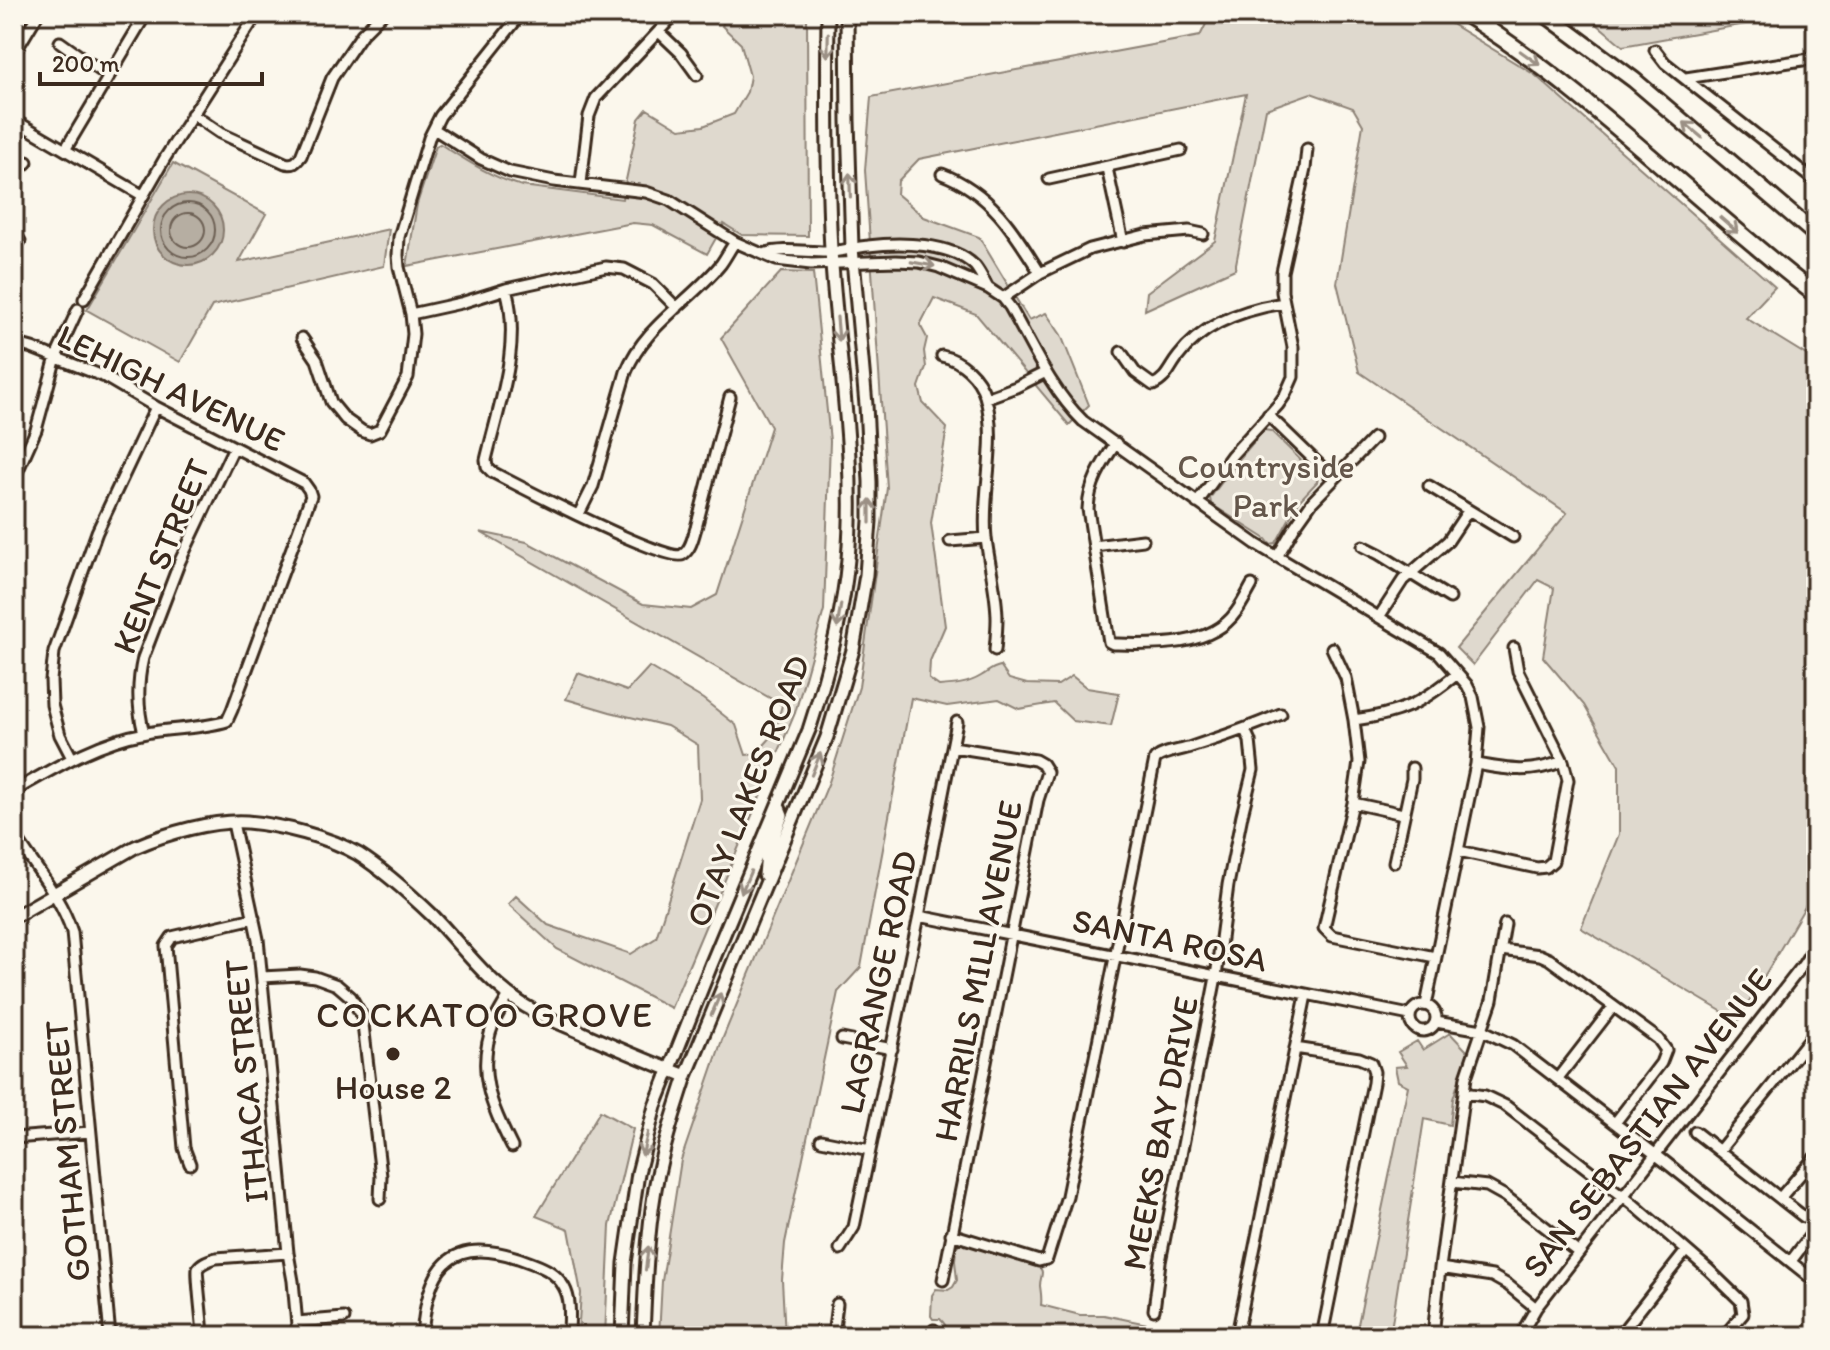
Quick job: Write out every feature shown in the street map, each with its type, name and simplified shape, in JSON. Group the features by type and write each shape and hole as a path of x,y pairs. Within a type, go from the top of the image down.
{"highway":[{"path":"1465,14 1569,88 1778,267 1816,304"},
{"path":"1545,14 1634,80 1816,235"},
{"path":"1778,267 1816,295"}],"main road":[{"name":"OTAY LAKES ROAD","path":"622,1336 625,1263 638,1173 650,1121 668,1069 809,730 835,640 848,561 850,482 827,157 828,14"},
{"name":"OTAY LAKES ROAD","path":"643,1336 655,1189 674,1111 827,737 858,625 866,575 870,482 852,248 847,14"},
{"path":"763,892 767,854 782,815 778,805"},
{"path":"14,917 154,838 207,826 248,822 311,834 358,854 384,873 433,917 482,970 520,1003 548,1018 686,1076"}],"street":[{"path":"14,54 38,14"},
{"path":"65,150 146,14"},
{"path":"84,299 142,195 257,14"},
{"path":"192,114 220,133 285,163 296,162 332,78 362,34 382,14"},
{"path":"302,338 317,360 331,402 345,419 362,431 374,433 382,429 408,377 413,334 399,267 399,237 426,148 440,116 521,14"},
{"path":"581,183 592,106 601,90 675,14"},
{"path":"659,32 681,53 697,75"},
{"path":"60,42 108,76"},
{"path":"1655,50 1665,63 1816,182"},
{"path":"1686,78 1816,58"},
{"path":"14,120 142,195"},
{"path":"434,129 481,159 510,172 545,180 646,192 669,200 735,242 763,254 777,250 854,263 919,262 988,288 1010,307 1046,372 1070,409 1083,421 1277,557 1439,653 1473,697 1479,727 1476,764 1426,1005"},
{"path":"1197,503 1232,455 1285,395 1293,377 1293,347 1284,303 1282,272 1307,149"},
{"path":"1049,179 1181,150"},
{"path":"14,175 27,162"},
{"path":"1107,168 1123,242"},
{"path":"942,174 963,182 994,208 1013,230 1040,273"},
{"path":"1003,298 1040,273 1090,249 1157,234 1189,231 1203,234"},
{"path":"579,514 593,486 628,368 644,341 721,264 735,242"},
{"path":"832,258 852,248 903,244 931,247 955,253 976,267 988,288"},
{"path":"411,314 599,268 624,269 653,284 677,308"},
{"path":"506,289 511,306 511,342 487,467 606,529 664,553 684,554 690,547 696,528 730,397"},
{"path":"1121,352 1135,372 1153,385 1163,381 1178,355 1200,335 1243,311 1284,303"},
{"path":"14,479 36,430 56,357 78,309"},
{"name":"LEHIGH AVENUE","path":"14,343 105,377 156,407 304,483 309,490 311,496 307,508 227,721 144,733"},
{"path":"942,356 960,363 982,387 990,419 986,538 997,617 995,650"},
{"path":"986,398 1046,372"},
{"path":"72,758 60,735 52,705 54,652 97,532 156,407"},
{"path":"1268,415 1334,479"},
{"path":"1277,557 1312,502 1374,438"},
{"path":"1116,443 1097,473 1090,493 1088,516 1109,642 1171,642 1204,636 1235,614 1252,585"},
{"name":"KENT STREET","path":"144,733 138,696 143,658 176,569 234,447"},
{"path":"1429,486 1513,537"},
{"path":"1379,617 1395,590 1448,541 1468,511"},
{"path":"950,541 986,538"},
{"path":"1094,546 1143,540"},
{"path":"1363,546 1450,598"},
{"path":"1332,648 1346,678 1359,762 1353,803 1324,928 1332,936 1435,957"},
{"path":"1459,851 1537,868 1546,867 1553,861 1568,780 1563,761 1518,671 1514,648"},
{"path":"1354,720 1387,715 1416,704 1457,674"},
{"path":"951,1234 1039,1261 1047,1259 1067,1196 1155,759 1162,754 1245,730 1281,714"},
{"name":"LAGRANGE ROAD","path":"840,1249 854,1227 957,722"},
{"name":"MEEKS BAY DRIVE","path":"1154,1310 1160,1262 1216,977 1228,885 1253,770 1250,741 1245,730"},
{"path":"14,791 72,758 144,733"},
{"name":"HARRILS MILL AVENUE","path":"943,1280 1038,800 1047,772 1035,760 953,747"},
{"path":"1476,764 1517,771 1534,770 1563,761"},
{"path":"1394,862 1412,768"},
{"path":"1353,803 1403,814"},
{"name":"ITHACA STREET","path":"233,823 258,939 298,1336"},
{"name":"GOTHAM STREET","path":"14,834 68,919 72,932 110,1336"},
{"name":"SANTA ROSA","path":"919,916 1410,1015"},
{"path":"190,1164 184,1148 166,946 172,937 254,918"},
{"path":"1433,1336 1464,1093 1471,1061 1492,1000 1505,924"},
{"name":"SAN SEBASTIAN AVENUE","path":"1520,1336 1536,1308 1803,965 1816,944"},
{"path":"1501,950 1549,959 1658,1039 1666,1050 1661,1063 1615,1123"},
{"path":"262,977 300,975 323,979 346,993 362,1016 381,1176 380,1199"},
{"path":"509,995 492,1030 487,1052 487,1075 494,1111 512,1147"},
{"path":"1257,1336 1243,1334 1239,1325 1306,995"},
{"path":"1426,1005 1434,1009 1436,1022 1428,1031 1420,1031 1413,1027 1410,1015 1414,1008 1426,1005"},
{"path":"1558,1078 1613,1007"},
{"path":"1436,1022 1482,1030 1513,1045 1814,1278"},
{"path":"1719,1151 1816,1031"},
{"path":"842,1039 892,1049"},
{"path":"1295,1048 1359,1058 1371,1063 1374,1072 1322,1336"},
{"path":"1464,1093 1485,1096 1506,1106 1623,1196 1709,1270 1741,1301 1743,1314 1724,1336"},
{"path":"14,1138 90,1132"},
{"path":"1695,1132 1804,1217"},
{"path":"821,1140 870,1150"},
{"path":"1780,1198 1816,1156"},
{"path":"1452,1182 1487,1186 1505,1196 1579,1253"},
{"path":"1791,1261 1816,1228"},
{"path":"422,1336 425,1311 436,1274 450,1259 474,1250 505,1254 547,1268 565,1289 570,1309 569,1336"},
{"path":"1619,1336 1686,1251"},
{"path":"203,1336 197,1275 198,1268 205,1261 288,1253"},
{"path":"1440,1268 1492,1276 1536,1308"},
{"path":"833,1336 837,1304"},
{"path":"297,1322 344,1318"},
{"path":"14,1325 16,1336"}],"green space":[{"path":"727,14 807,14 808,236 742,235 724,224 707,254 653,225 633,223 407,266 417,204 436,146 440,144 490,173 522,186 622,199 639,119 647,109 680,129 703,126 734,114 747,92 750,76 741,44 722,26"},
{"path":"1211,14 1435,14 1535,75 1775,287 1746,318 1816,361 1816,888 1738,1021 1581,928 1619,834 1619,766 1584,705 1543,657 1554,588 1538,580 1473,665 1456,648 1567,513 1359,372 1337,283 1363,125 1353,108 1311,93 1266,109 1235,269 1145,310 1147,292 1215,241 1246,94 919,159 898,181 897,194 924,217 979,237 1029,320 1046,313 1061,335 1089,405 1069,425 976,314 934,298 920,325 927,338 924,351 926,367 919,387 923,403 947,428 931,523 945,626 930,661 929,679 939,686 961,684 1000,666 1009,679 1027,684 1058,685 1072,676 1087,688 1119,693 1111,726 1073,721 1054,703 1019,709 999,699 947,706 911,698 861,967 838,992 785,1243 782,1280 785,1336 659,1336 662,1281 681,1160 722,1040 829,782 859,687 887,488 865,170 871,97 1200,36"},
{"path":"1585,14 1802,14 1623,46"},
{"path":"173,163 266,214 239,262 389,229 384,266 212,306 180,362 87,310"},
{"path":"781,272 813,273 830,441 824,610 795,713 671,1008 557,949 508,904 516,896 548,925 631,954 656,938 700,799 698,745 667,726 566,699 578,673 627,691 649,667 703,699 736,725 746,755 756,754 774,734 782,705 480,532 527,542 643,604 691,609 717,595 771,427 721,338"},
{"name":"Countryside Park","path":"1264,430 1271,431 1318,477 1299,501 1276,543 1270,544 1211,504 1210,498"},
{"path":"1450,1033 1468,1052 1453,1099 1450,1125 1424,1119 1390,1336 1329,1336 1332,1331 1357,1329 1408,1086 1398,1081 1395,1067 1407,1066 1398,1052 1417,1041 1423,1050"},
{"path":"600,1111 633,1129 610,1226 605,1336 578,1336 581,1293 569,1229 536,1216"},
{"path":"961,1242 1039,1266 1042,1272 1041,1305 1080,1315 1104,1315 1205,1336 945,1336 944,1323 931,1316 932,1295 936,1289 953,1287 957,1280 956,1247"}],"water":[{"path":"188,195 213,205 223,230 213,255 188,265 163,255 153,230 163,205"}],"place":[{"name":"House 2","path":"393,1054"}],"district":[{"name":"COCKATOO GROVE","path":"485,1014"}]}
